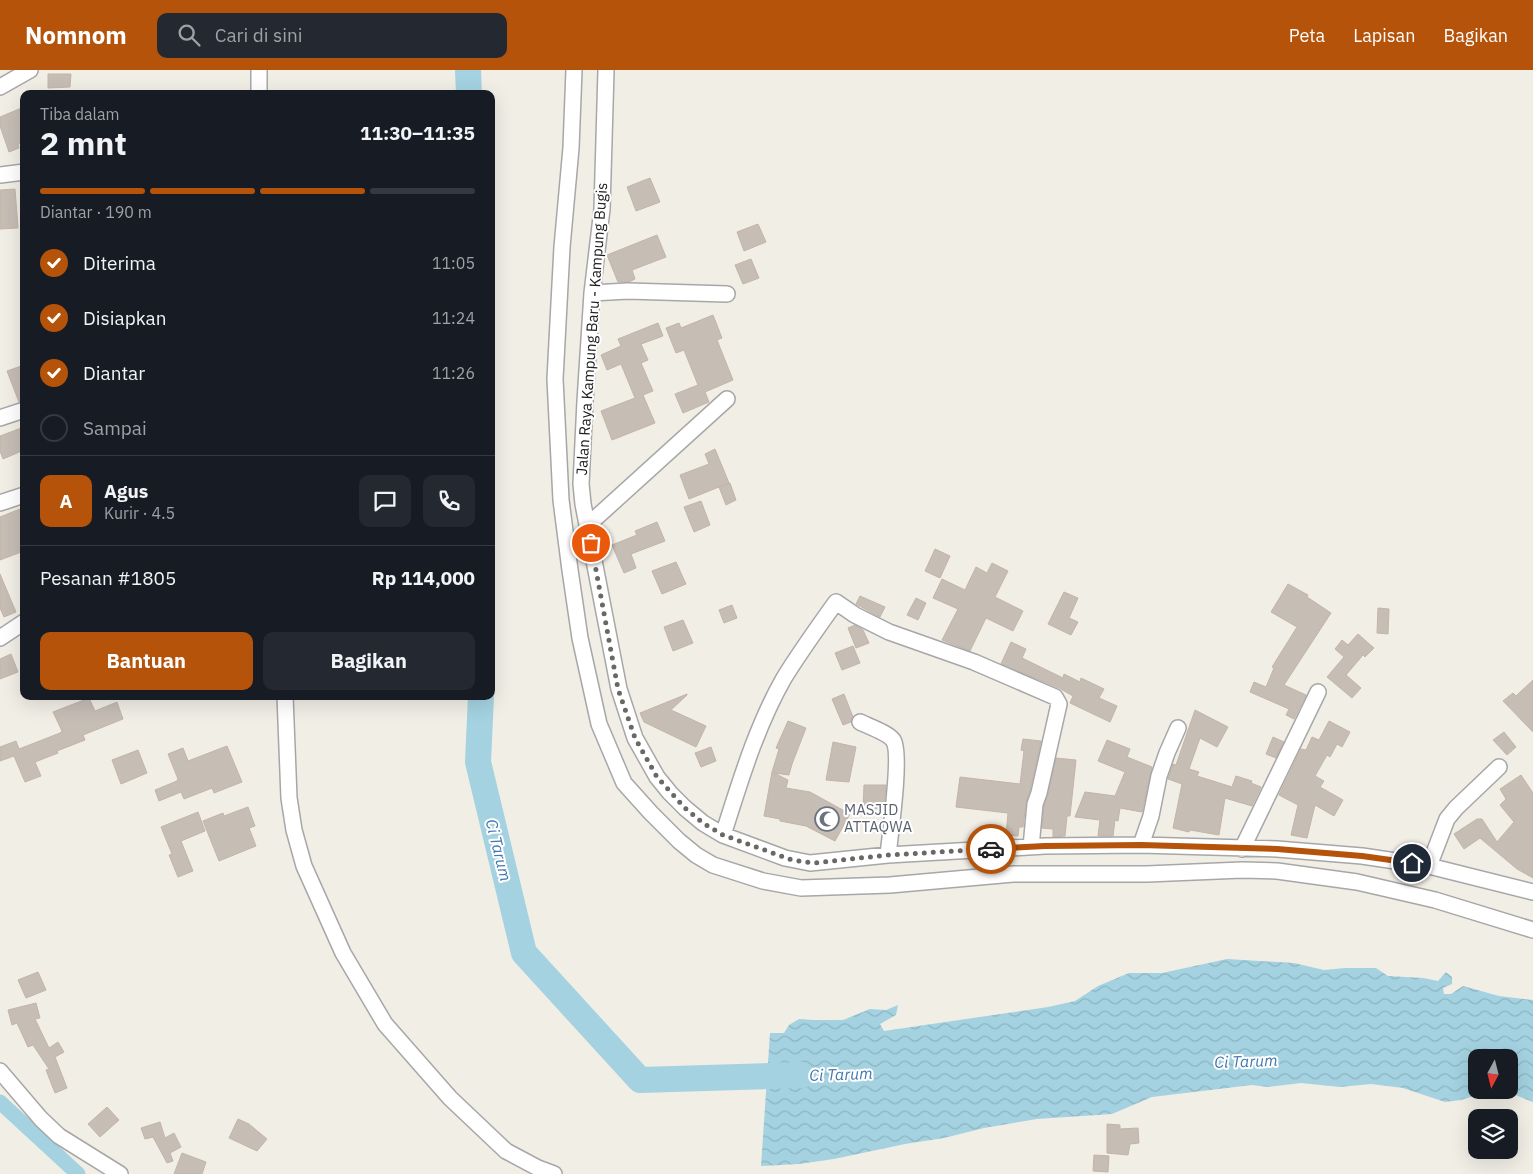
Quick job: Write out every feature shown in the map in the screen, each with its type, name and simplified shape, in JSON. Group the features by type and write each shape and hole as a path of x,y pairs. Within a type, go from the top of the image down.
{"street":[{"path":"0,87 30,70"},
{"path":"259,70 259,90"},
{"path":"574,70 571,148 562,247 555,379 561,500 570,570 580,638 599,724 624,783 679,840 713,865 763,881 801,888 890,885 1013,874 1147,874 1242,870 1277,871 1356,882 1435,900 1533,930"},
{"name":"Jalan Raya Kampung Baru - Kampung Bugis","path":"606,70 602,209 592,293 581,484 618,689 635,738 657,777 685,808 703,823 723,835 767,852 806,863 888,855 1031,847 1141,845 1277,849 1362,856 1429,866 1533,892"},
{"path":"0,175 20,172"},
{"path":"592,293 628,291 727,294"},
{"path":"588,525 727,399"},
{"path":"0,418 20,411"},
{"path":"0,503 20,496"},
{"path":"723,835 747,757 784,680 836,602 855,615 889,632 974,662 1055,697 1059,704 1039,794 1035,804 1031,847"},
{"path":"0,638 20,625"},
{"path":"1242,849 1318,692"},
{"path":"285,700 289,798 294,830 304,866 343,953 385,1024 450,1098 506,1151 538,1168 554,1174"},
{"path":"860,722 890,737 895,742 896,766 888,855"},
{"path":"1141,845 1151,816 1159,776 1178,728"},
{"path":"1429,866 1447,819 1499,767"},
{"path":"0,1071 41,1119 59,1136 120,1174"}],"water":[{"path":"1227,959 1294,963 1324,970 1376,968 1388,976 1438,981 1446,972 1452,977 1452,984 1443,988 1444,994 1451,994 1463,986 1499,996 1533,1000 1533,1102 1518,1096 1518,1049 1468,1049 1468,1098 1461,1100 1445,1102 1403,1088 1371,1084 1340,1087 1301,1083 1268,1087 1252,1085 1152,1097 1112,1114 1037,1119 834,1159 799,1164 761,1166 770,1033 784,1033 789,1025 799,1019 843,1020 870,1009 886,1010 898,1005 896,1015 880,1024 884,1031 1048,1007 1075,1001 1098,986 1129,973 1162,973"}],"building":[{"path":"48,74 71,74 70,87 48,88"},
{"path":"20,109 19,148 9,152 0,126 0,117"},
{"path":"650,178 660,202 636,211 627,187"},
{"path":"15,189 18,228 0,229 0,190"},
{"path":"758,224 766,242 744,251 737,232"},
{"path":"657,235 666,257 632,270 635,279 629,282 618,282 607,255"},
{"path":"751,259 759,278 743,284 735,265"},
{"path":"713,315 722,338 717,340 733,380 705,392 709,402 683,413 675,394 698,385 684,350 676,353 666,328 679,323 681,328"},
{"path":"658,323 663,336 641,344 648,360 641,363 653,391 643,395 655,423 612,440 601,411 635,398 621,364 607,370 601,355 621,346 618,339"},
{"path":"20,366 20,402 19,402 7,371"},
{"path":"20,428 20,452 3,459 0,451 0,436"},
{"path":"715,449 729,483 689,499 680,475 709,464 705,454"},
{"path":"730,483 736,500 726,505 719,487"},
{"path":"701,501 710,525 694,532 684,507"},
{"path":"20,509 20,552 0,560 0,517"},
{"path":"657,522 665,541 631,554 636,568 624,573 612,545 637,535 635,531"},
{"path":"935,549 950,556 940,578 925,571"},
{"path":"676,562 686,584 662,594 652,571"},
{"path":"992,563 1008,571 995,597 1023,611 1013,631 986,618 970,651 942,640 958,609 933,598 942,579 965,590 976,567 987,573"},
{"path":"0,574 16,612 4,617 0,608"},
{"path":"1288,584 1308,595 1307,597 1331,613 1284,685 1306,695 1294,719 1286,715 1289,709 1250,692 1254,682 1266,687 1274,668 1272,667 1297,627 1271,612"},
{"path":"1064,592 1078,598 1069,618 1078,622 1071,635 1048,624"},
{"path":"860,596 885,607 880,617 856,604"},
{"path":"916,598 926,603 918,620 907,615"},
{"path":"732,605 737,618 724,623 719,610"},
{"path":"1378,608 1389,609 1388,634 1377,633"},
{"path":"683,620 693,643 673,651 664,627"},
{"path":"855,625 863,630 869,643 856,648 848,628"},
{"path":"1358,634 1374,648 1365,657 1363,655 1346,675 1361,688 1352,698 1327,677 1344,657 1335,649 1342,640 1348,645"},
{"path":"1011,642 1026,649 1022,658 1063,678 1064,674 1080,682 1081,678 1104,689 1099,698 1117,706 1110,722 1070,703 1073,696 1059,688 1001,664"},
{"path":"853,646 860,663 842,670 835,653"},
{"path":"11,654 18,672 0,679 0,659"},
{"path":"1533,680 1533,732 1503,701 1513,693 1516,696"},
{"path":"687,694 671,710 706,726 696,747 644,722 640,713"},
{"path":"844,694 853,717 851,722 843,725 832,699"},
{"path":"84,700 90,700 95,711 117,702 123,719 83,735 85,740 35,762 41,776 25,782 14,756 0,761 0,747 16,741 19,749 60,733 62,731 53,712"},
{"path":"1195,710 1228,727 1217,747 1200,738 1189,769 1199,772 1197,776 1232,787 1236,776 1252,781 1251,783 1261,787 1252,806 1225,798 1219,835 1190,830 1189,832 1173,828 1182,784 1168,779 1173,764 1176,765"},
{"path":"788,721 806,728 789,775 774,773 788,780 786,788 810,792 850,814 835,841 806,826 764,816 772,772 779,749 776,748"},
{"path":"1329,721 1350,732 1342,747 1337,744 1330,757 1327,755 1315,776 1324,781 1320,787 1343,800 1334,816 1315,805 1307,838 1291,835 1298,805 1279,795 1301,749 1306,750 1312,737 1319,740"},
{"path":"1504,732 1516,747 1507,755 1493,740"},
{"path":"1273,737 1284,742 1276,758 1266,754"},
{"path":"1023,739 1041,741 1026,803 1023,827 1019,827 1018,836 1006,835 1008,813 956,807 960,777 1020,784 1024,751 1021,750"},
{"path":"1107,740 1130,749 1127,757 1152,767 1142,812 1120,808 1118,821 1115,820 1113,836 1098,836 1100,820 1075,817 1085,792 1115,796 1125,772 1098,761"},
{"path":"833,742 856,747 849,782 826,780"},
{"path":"227,746 242,782 214,793 212,788 184,799 181,792 159,801 155,790 178,779 168,754 183,748 188,761"},
{"path":"711,747 716,761 701,767 695,753"},
{"path":"138,750 147,773 121,784 112,760"},
{"path":"1056,758 1076,760 1070,816 1067,816 1065,836 1053,837 1053,829 1042,828 1044,806"},
{"path":"1521,775 1533,793 1533,878 1517,869 1480,838 1464,849 1454,834 1477,819 1482,819 1497,842 1514,822 1500,805 1506,799 1500,789"},
{"path":"864,785 886,785 884,809 863,808"},
{"path":"248,807 255,826 249,828 256,846 219,861 203,821 223,813 224,816"},
{"path":"198,812 205,831 181,841 193,871 178,877 169,855 172,854 161,827"},
{"path":"38,972 46,990 26,998 18,980"},
{"path":"36,1003 40,1018 35,1019 49,1048 58,1042 64,1052 55,1057 67,1088 55,1093 46,1070 49,1069 33,1045 28,1047 17,1023 12,1025 8,1010"},
{"path":"107,1107 119,1120 100,1137 88,1124"},
{"path":"238,1119 249,1124 267,1139 257,1151 229,1138"},
{"path":"160,1122 165,1138 174,1133 181,1147 170,1153 173,1161 167,1163 153,1137 145,1139 141,1128"},
{"path":"1107,1124 1120,1125 1120,1129 1138,1128 1139,1143 1130,1144 1128,1155 1107,1153"},
{"path":"182,1153 206,1162 202,1174 174,1174"},
{"path":"1094,1155 1109,1156 1108,1172 1093,1171"}],"waterway":[{"name":"Ci Tarum","path":"468,70 469,90"},
{"name":"Ci Tarum","path":"481,700 478,762 524,953 640,1080 802,1075"},
{"path":"0,1102 78,1174"}],"way so far":[{"path":"591,543 618,689 635,738 657,777 670,793 703,823 723,835 767,852 806,863 888,855 991,849"}],"place":[{"name":"MASJID ATTAQWA","path":"827,819"}],"route":[{"path":"991,849 1045,846 1141,845 1277,849 1362,856 1412,863"}]}
